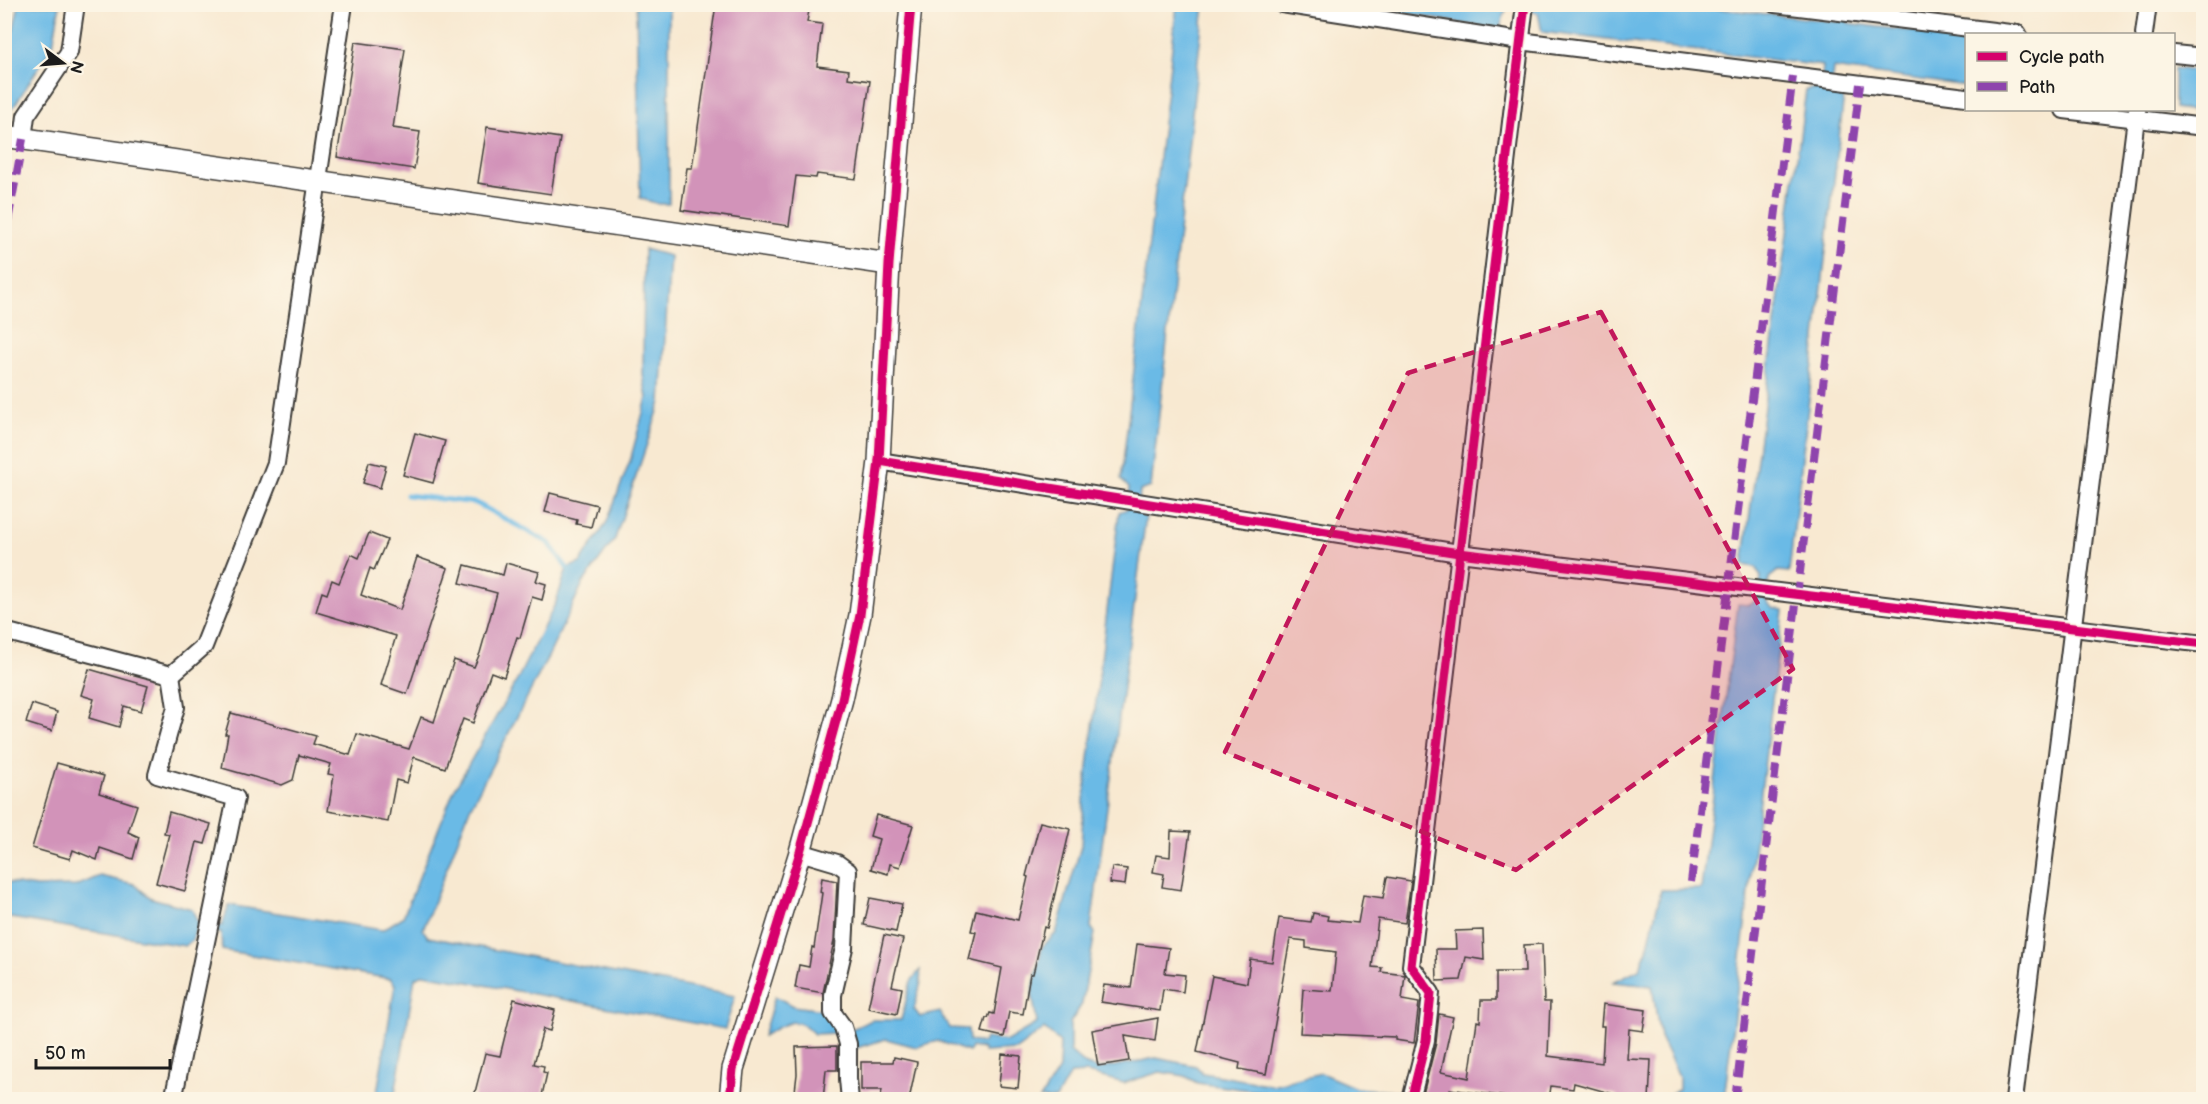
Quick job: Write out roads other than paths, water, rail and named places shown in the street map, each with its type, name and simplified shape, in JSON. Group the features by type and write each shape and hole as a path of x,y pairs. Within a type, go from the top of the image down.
{"street":[{"path":"76,4 69,52 14,138 889,264"},
{"path":"171,675 204,646 276,463 344,4"},
{"path":"730,1100 733,1069 800,852 842,699 860,615 879,461 889,264 911,4"},
{"path":"1282,4 1520,41 1965,97"},
{"path":"1412,1098 1426,1040 1431,993 1410,966 1420,902 1525,4"},
{"path":"1775,4 2010,33"},
{"path":"2144,33 2148,4"},
{"path":"2175,54 2204,57"},
{"path":"2082,111 2137,114 2204,127"},
{"path":"2014,1100 2137,114"},
{"path":"879,461 1459,554 2204,644"},
{"path":"4,631 171,675"},
{"path":"171,675 176,707 157,776 236,798 173,1100"},
{"path":"800,852 837,863 848,871 844,948 832,995 833,1013 845,1033 850,1100"}],"water":[{"path":"1676,4 1839,22 1841,5 1850,5 1848,23 1965,38 1965,86 1833,68 1831,89 1844,95 1789,572 1778,571 1769,578 1766,600 1772,608 1783,610 1724,1099 1663,1099 1679,1089 1679,1076 1660,1037 1652,986 1613,982 1639,969 1647,950 1661,890 1701,889 1738,604 1750,605 1758,598 1761,577 1755,567 1743,565 1806,90 1821,87 1823,66 1542,32 1538,13 1507,7 1499,30 1358,5"},
{"path":"19,5 60,5 53,45 13,108 5,107 5,37 13,31"},
{"path":"636,5 669,5 669,204 658,204 640,198"},
{"path":"1177,5 1204,5 1151,487 1140,491 1138,511 1146,516 1091,927 1095,933 1082,1004 1070,1023 1070,1051 1086,1065 1099,1069 1156,1058 1196,1066 1203,1073 1272,1085 1321,1073 1356,1088 1397,1092 1403,1099 1422,1099 1333,1100 1328,1096 1270,1099 1263,1092 1197,1083 1185,1076 1160,1072 1124,1083 1087,1073 1070,1074 1056,1099 1040,1099 1059,1069 1060,1042 1044,1029 1016,1050 984,1052 983,1049 971,1047 969,1052 938,1041 916,1047 886,1039 856,1048 852,1038 835,1033 814,1034 795,1022 763,1036 775,996 793,1006 822,1010 838,1026 852,1029 872,1020 901,1020 911,981 920,970 921,982 914,1009 920,1017 940,1012 949,1028 968,1029 969,1041 983,1043 985,1038 1007,1041 1037,1023 1032,993 1042,947 1056,933 1081,846 1084,800 1119,512 1127,509 1129,488 1121,480"},
{"path":"2175,68 2203,72 2203,112 2175,108"},
{"path":"644,249 670,256 661,402 615,539 583,583 550,653 470,808 423,930 428,937 735,996 725,1029 424,974 415,978 394,1099 376,1099 395,985 391,979 222,950 221,933 196,929 192,940 185,946 5,917 4,882 36,887 76,886 100,876 134,884 151,898 192,909 197,921 222,926 229,905 382,930 403,917 454,790 516,682 556,602 567,568 580,563 606,524 630,461 647,398 643,375"}],"waterway":[{"path":"407,495 476,503 549,543 567,568"}]}
